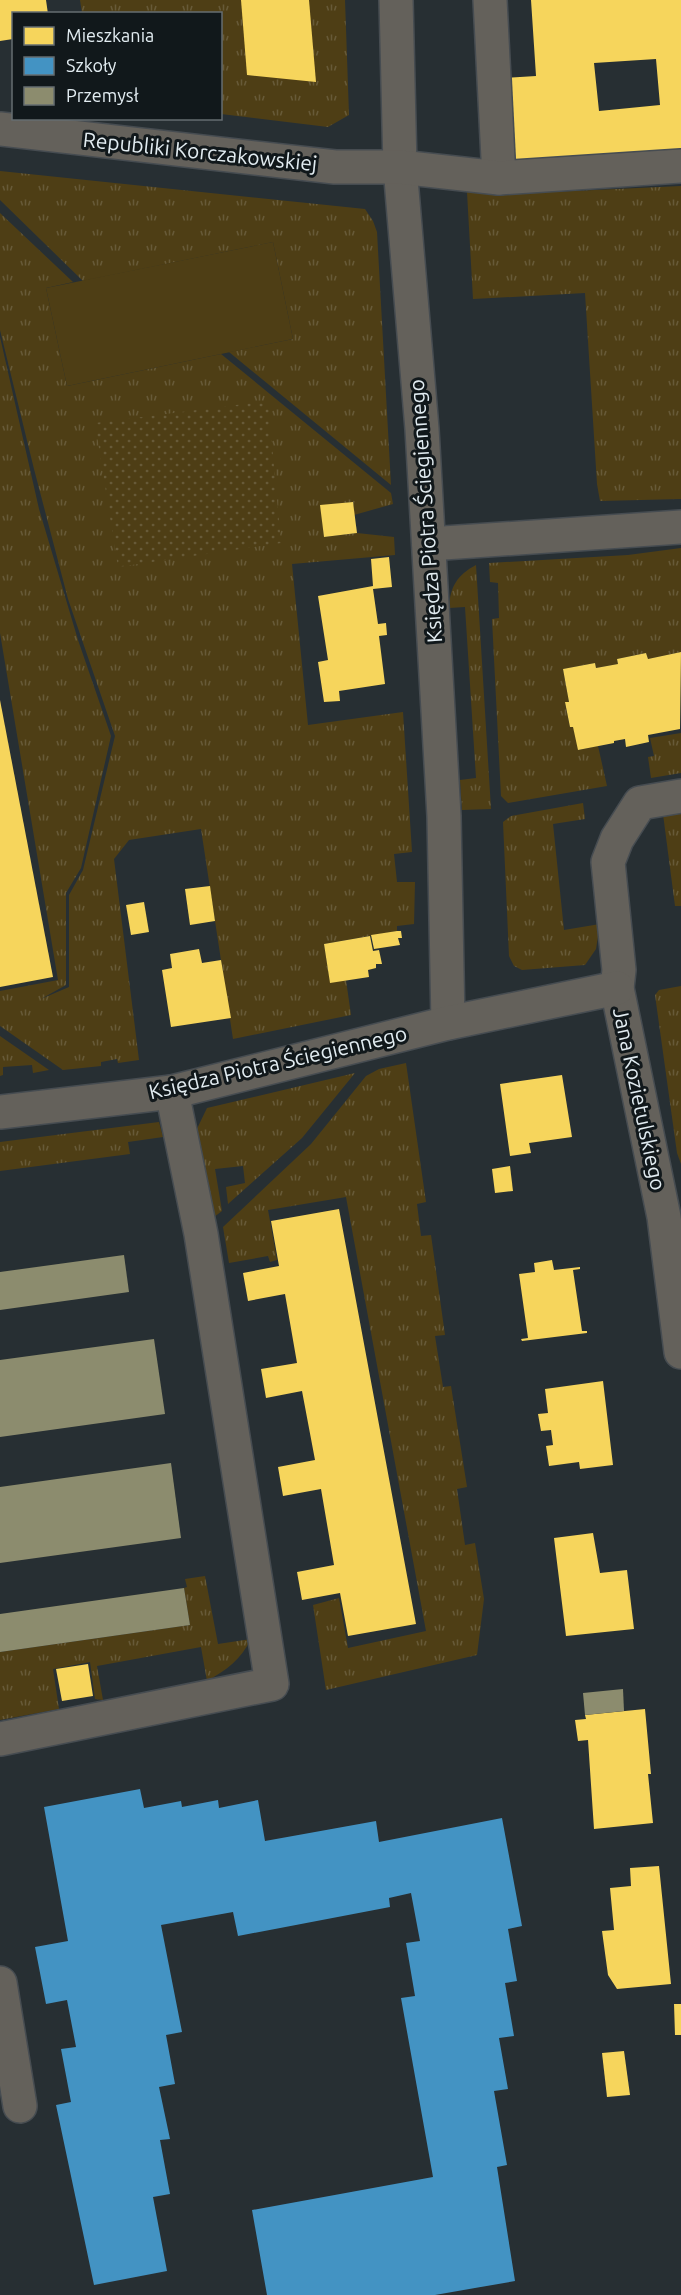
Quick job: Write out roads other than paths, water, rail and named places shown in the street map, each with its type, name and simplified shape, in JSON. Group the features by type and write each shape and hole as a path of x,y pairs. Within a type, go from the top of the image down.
{"street":[{"name":"Księdza Piotra Ściegiennego","path":"396,0 400,167 422,429 444,816 448,1023"},
{"path":"484,176 490,0"},
{"name":"Republiki Korczakowskiej","path":"0,129 335,167 400,167 484,176 681,166"},
{"path":"429,544 681,527"},
{"name":"Jana Kozietulskiego","path":"681,796 640,803 617,839 608,862 618,970 616,988 672,1216 681,1352"},
{"name":"Księdza Piotra Ściegiennego","path":"0,1112 172,1092 448,1023 616,988"},
{"path":"0,1739 272,1684 201,1234 172,1092"},
{"path":"0,1983 20,2106"}]}
